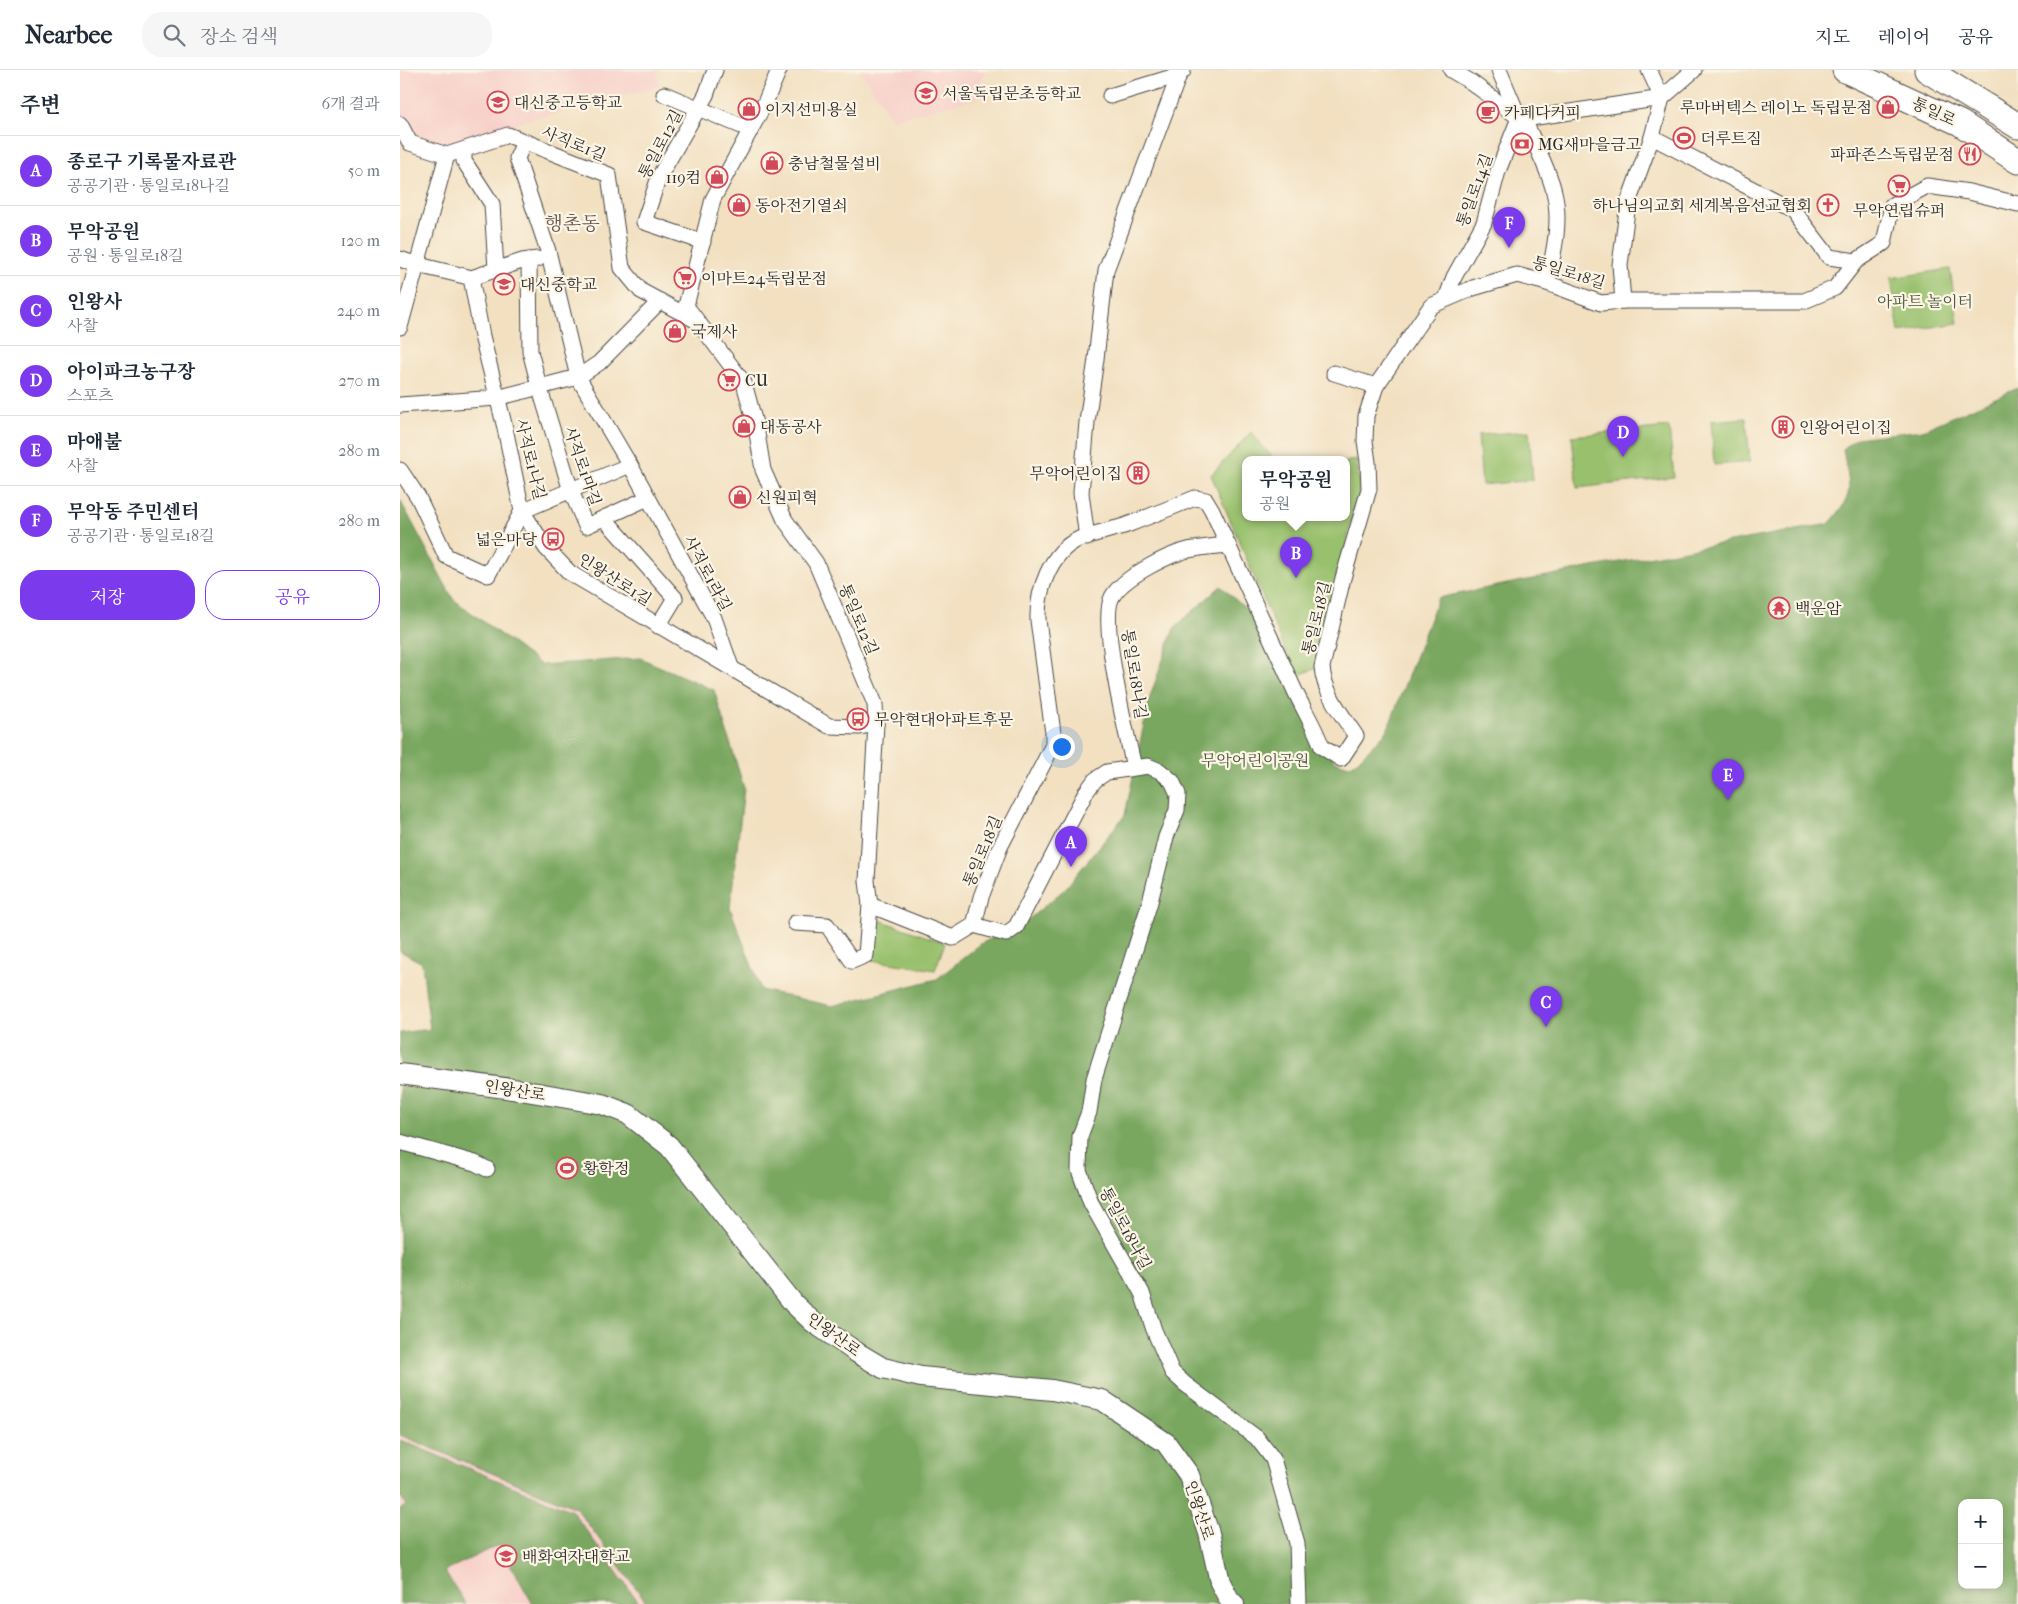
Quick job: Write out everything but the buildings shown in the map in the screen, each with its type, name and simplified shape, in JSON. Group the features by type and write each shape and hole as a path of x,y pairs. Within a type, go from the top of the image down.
{"main road":[{"name":"통일로","path":"1844,70 1960,123 2018,161"},
{"name":"통일로","path":"1927,70 2018,126"}],"street":[{"name":"통일로12길","path":"703,242 644,222 659,177 706,95 715,70"},
{"name":"통일로12길","path":"780,70 764,105 713,199 686,306 744,383 756,427 763,470 785,520 816,563 875,704 876,724 867,881 870,905 866,955 852,961 827,925 794,923"},
{"path":"1452,70 1522,119 1662,98 1694,70"},
{"path":"1499,70 1553,188 1556,243 1547,283"},
{"path":"1624,301 1620,265 1628,203 1652,137 1662,98 1649,70"},
{"path":"1110,96 1182,72"},
{"path":"1087,538 1081,493 1087,422 1106,270 1145,161 1182,72"},
{"name":"통일로12길","path":"664,94 751,130"},
{"name":"통일로14길","path":"1446,300 1454,277 1484,223 1498,171 1522,119"},
{"path":"400,124 405,144 447,156 400,326"},
{"name":"사직로1길","path":"447,156 508,135 609,175 622,268 641,290 698,322"},
{"path":"1652,137 1793,210 1829,257 1856,261"},
{"name":"사직로1라길","path":"524,142 517,158 550,257 578,377 630,465 714,618 731,667"},
{"path":"464,150 464,161 492,204 496,269"},
{"name":"통일로18길","path":"974,925 981,897 1000,847 1053,745 1054,733 1037,603 1042,583 1056,561 1070,545 1081,538 1087,538 1126,525 1195,498 1206,500 1270,633 1304,712 1317,732 1322,748 1341,759 1356,736 1336,706 1323,678 1322,667 1369,489 1366,416 1376,386 1432,306 1473,288 1517,275 1547,283 1601,303 1624,301 1804,301 1835,288 1856,261 1884,243 1892,205 1928,186 1969,192 2018,204"},
{"path":"400,259 417,266 452,272 471,278 529,260 550,257"},
{"name":"사직로1마길","path":"529,260 530,351 571,490 586,526 604,518 675,598 658,626"},
{"name":"사직로1나길","path":"471,278 482,336 522,511 571,490"},
{"path":"400,405 497,398 578,377 599,363 660,301"},
{"path":"1334,373 1376,386"},
{"path":"571,490 630,465"},
{"path":"400,470 418,497 446,556 488,576 522,511"},
{"path":"604,518 648,498"},
{"name":"인왕산로1길","path":"522,511 546,548 570,573 658,626 829,726 860,727 876,724"},
{"name":"통일로18나길","path":"1134,767 1111,656 1109,610 1112,597 1127,581 1157,562 1192,549 1228,545"},
{"name":"통일로18나길","path":"974,925 1006,934 1016,927 1086,792 1095,780 1107,772 1148,766 1160,771 1172,781 1178,794 1177,810 1166,837 1150,902 1094,1079 1089,1112 1080,1136 1079,1170 1091,1203 1142,1293 1154,1330 1172,1372 1256,1438 1273,1460 1297,1543 1299,1604"},
{"path":"870,905 953,938 974,925"},
{"name":"인왕산로","path":"400,1074 520,1090 602,1104 628,1114 669,1146 794,1304 812,1322 856,1352 884,1368 921,1377 1052,1390 1102,1400 1166,1443 1189,1475 1209,1532 1220,1582 1230,1601 1234,1604"},
{"path":"400,1142 475,1163 487,1169"}],"shaded area":[{"name":"대신중고등학교","path":"400,70 656,70 660,86 518,123 439,147 406,131 400,119"},
{"name":"서울독립문초등학교","path":"860,70 985,70 976,99 892,119"},
{"name":"배화여자대학교","path":"400,1435 576,1508 647,1604 400,1604"}],"green space":[{"name":"아파트 놀이터","path":"1950,269 1958,323 1899,332 1891,278"},
{"name":"무악어린이공원","path":"2018,388 2018,1604 648,1604 576,1508 400,1435 400,1033 430,1029 422,963 400,951 400,500 453,599 541,665 640,658 714,690 744,788 730,908 761,990 832,1006 937,979 982,943 1023,924 1065,889 1125,815 1149,700 1174,628 1221,586 1265,627 1334,761 1349,766 1357,761 1387,731 1438,598 1587,568 1829,524 1844,504 1849,489 1843,449 1857,438 1923,430"},
{"path":"1746,418 1750,462 1714,465 1711,421"},
{"path":"1669,427 1674,477 1577,488 1572,436"},
{"path":"1529,431 1533,480 1482,485 1478,435"},
{"path":"1251,432 1271,456 1242,456 1242,521 1350,521 1350,461 1356,459 1360,488 1315,669 1296,676 1211,475"},
{"path":"879,920 945,943 935,970 871,960"},
{"name":"배화여자대학교","path":"400,1440 572,1511 640,1604 533,1604 499,1545 444,1571 466,1604 400,1604 400,1509 406,1506 400,1495"}],"place":[{"name":"서울독립문초등학교","path":"926,93"},
{"name":"대신중고등학교","path":"498,102"},
{"name":"루마버텍스 레이노 독립문점","path":"1888,107"},
{"name":"이지선미용실","path":"749,109"},
{"name":"카페다커피","path":"1488,112"},
{"name":"더루트짐","path":"1684,138"},
{"name":"MG새마을금고","path":"1522,144"},
{"name":"파파존스독립문점","path":"1970,154"},
{"name":"충남철물설비","path":"772,163"},
{"name":"119컴","path":"717,177"},
{"name":"무악연립슈퍼","path":"1899,186"},
{"name":"동아전기열쇠","path":"739,205"},
{"name":"하나님의교회 세계복음선교협회","path":"1828,205"},
{"name":"무악동 주민센터","path":"1509,248"},
{"name":"이마트24독립문점","path":"685,278"},
{"name":"대신중학교","path":"504,284"},
{"name":"국제사","path":"675,331"},
{"name":"CU","path":"729,380"},
{"name":"대동공사","path":"744,426"},
{"name":"인왕어린이집","path":"1783,427"},
{"name":"아이파크농구장","path":"1623,457"},
{"name":"무악어린이집","path":"1138,473"},
{"name":"신원피혁","path":"740,497"},
{"name":"넓은마당","path":"553,539"},
{"name":"무악공원","path":"1296,578"},
{"name":"백운암","path":"1779,608"},
{"name":"무악현대아파트후문","path":"858,719"},
{"name":"마애불","path":"1728,800"},
{"name":"종로구 기록물자료관","path":"1071,867"},
{"name":"인왕사","path":"1546,1027"},
{"name":"황학정","path":"567,1168"},
{"name":"배화여자대학교","path":"506,1556"}],"district":[{"name":"행촌동","path":"572,223"}]}
